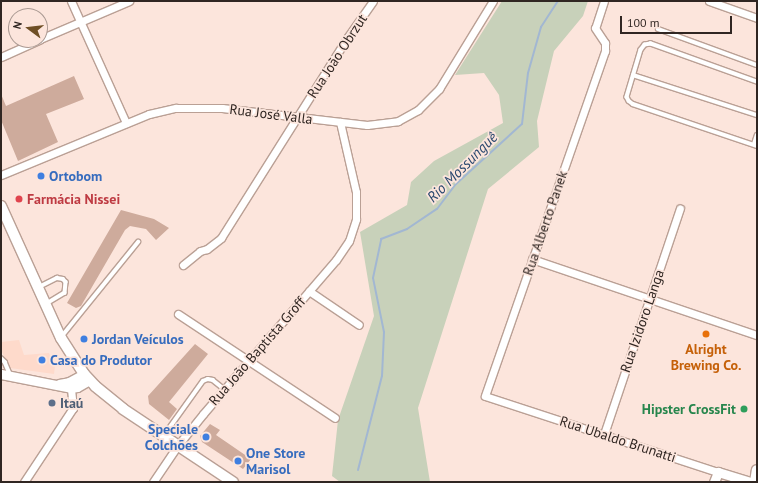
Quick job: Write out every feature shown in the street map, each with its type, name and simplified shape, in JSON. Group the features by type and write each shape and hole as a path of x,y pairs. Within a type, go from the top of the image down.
{"main road":[{"path":"1,206 61,338 86,377 112,401 233,482"},
{"path":"755,482 757,470"}],"street":[{"path":"71,1 126,123"},
{"path":"48,36 129,1"},
{"name":"Rua João Obrzut","path":"183,265 200,251 207,249 219,240 224,234 297,117 373,1"},
{"name":"Rua José Valla","path":"1,175 126,123 162,110 190,107 227,108 367,125 385,124 398,121 418,110 428,101 447,77 493,1"},
{"name":"Rua Alberto Panek","path":"485,396 605,51 605,43 595,28 604,1"},
{"path":"709,1 757,18"},
{"path":"1,57 21,48"},
{"name":"Rua João Baptista Groff","path":"153,482 178,445 224,389 343,251 349,241 356,219 354,180 340,122"},
{"name":"Rua Izidoro Langa","path":"604,434 680,208"},
{"path":"532,259 757,335"},
{"path":"309,291 359,325"},
{"path":"178,314 335,418"},
{"path":"1,374 71,388 77,387 86,377"},
{"path":"56,385 86,377"},
{"path":"24,482 73,408 71,388"},
{"name":"Rua Ubaldo Brunatti","path":"485,396 750,482"},
{"path":"714,482 718,472"}],"lane":[{"path":"658,29 757,65"},
{"path":"757,82 651,44 645,45 641,50 627,97 633,104 755,145 757,137"},
{"path":"633,75 757,115"},
{"path":"61,338 138,242"},
{"path":"38,288 57,278 63,279 66,282 65,292 46,305"},
{"path":"1,358 5,362 11,376"},
{"path":"164,436 203,381 208,379 213,380 224,389"}],"shaded area":[{"path":"19,340 24,355 49,353 55,366 54,374 10,368 1,350 1,342"}],"green space":[{"path":"502,1 588,1 583,16 554,51 537,121 539,147 488,189 418,408 430,482 340,482 332,476 338,420 374,316 360,232 407,205 411,182 434,161 503,123 499,95 484,73 455,75"}],"building":[{"path":"74,76 84,99 46,114 58,142 18,161 1,120 1,94 6,106"},
{"path":"121,210 154,219 169,228 156,240 146,229 130,226 125,230 81,306 76,308 67,303"},
{"path":"195,344 208,354 169,402 177,409 169,420 149,404 148,396"},
{"path":"210,424 220,430 216,435 251,459 243,469 202,442 200,436"}],"waterway":[{"name":"Rio Mossunguê","path":"358,470 382,376 384,332 373,278 381,239 407,229 437,209 456,184 522,124 528,73 541,27 558,1"}],"place":[{"name":"Ortobom","path":"41,176"},
{"name":"Farmácia Nissei","path":"19,199"},
{"name":"Alright Brewing Co.","path":"706,334"},
{"name":"Jordan Veículos","path":"84,339"},
{"name":"Casa do Produtor","path":"42,360"},
{"name":"Itaú","path":"52,403"},
{"name":"Hipster CrossFit","path":"744,409"},
{"name":"Speciale Colchões","path":"206,437"},
{"name":"One Store Marisol","path":"238,461"}]}
